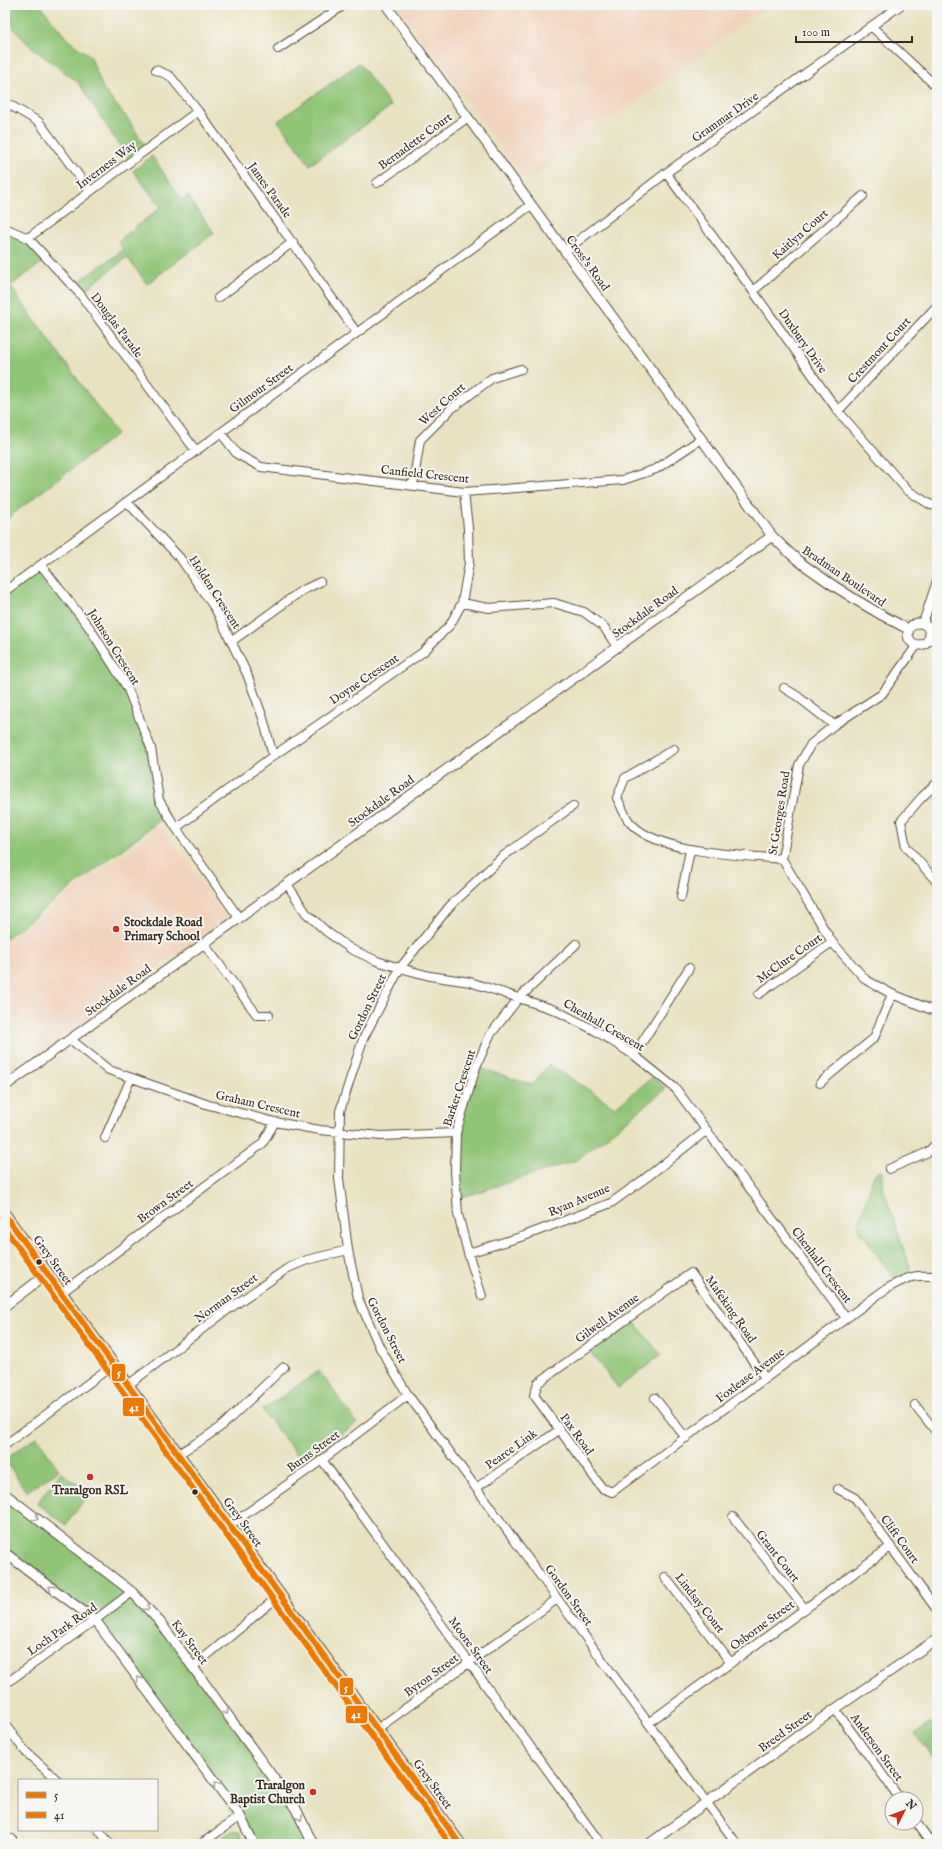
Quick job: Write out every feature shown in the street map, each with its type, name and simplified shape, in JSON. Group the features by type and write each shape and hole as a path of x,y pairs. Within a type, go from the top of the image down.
{"main road":[{"name":"Grey Street","path":"5,1215 460,1844"}],"street":[{"path":"278,49 344,5"},
{"name":"Cross's Road","path":"386,5 772,536"},
{"name":"Grammar Drive","path":"564,251 666,173 901,5"},
{"path":"871,26 937,87"},
{"name":"James Parade","path":"156,70 170,76 198,111 357,333"},
{"path":"5,102 39,122 90,191"},
{"name":"Inverness Way","path":"28,238 198,111"},
{"name":"Bernadette Court","path":"376,184 467,118"},
{"name":"Duxbury Drive","path":"666,173 753,291 838,411 907,490 937,506"},
{"name":"Kaitlyn Court","path":"753,291 863,196"},
{"name":"Gilmour Street","path":"5,591 531,205"},
{"name":"Douglas Parade","path":"5,228 28,238 80,294 196,451"},
{"path":"218,298 293,242"},
{"name":"Crestmont Court","path":"838,411 937,306"},
{"name":"West Court","path":"413,485 420,440 451,410 492,378 521,368"},
{"name":"Canfield Crescent","path":"221,433 237,454 261,467 464,492 623,480 656,470 701,439"},
{"name":"Doyne Crescent","path":"176,828 273,756 424,652 450,625 462,603 469,563 468,528 464,492"},
{"name":"Holden Crescent","path":"127,502 180,558 216,610 247,674 263,718 273,756"},
{"name":"Bradman Boulevard","path":"772,536 802,564 838,589 877,613 908,629"},
{"name":"Stockdale Road","path":"5,1086 772,536"},
{"name":"Johnson Crescent","path":"41,565 89,627 127,687 151,748 160,800 176,828 239,918"},
{"path":"923,623 937,581"},
{"path":"232,641 301,591 320,582"},
{"path":"462,603 489,608 554,603 584,612 604,627 617,647"},
{"path":"914,623 923,623 929,629 933,639 924,644 917,645 909,640 908,629 914,623"},
{"name":"St Georges Road","path":"917,645 882,694 834,724 811,744 799,765 782,859 832,942 866,980 892,994 937,1012"},
{"path":"784,688 834,724"},
{"path":"674,749 626,778 617,798 628,820 649,838 690,850 782,859"},
{"path":"937,783 922,797 901,822 906,847 937,882"},
{"name":"Gordon Street","path":"573,806 502,857 450,906 400,968 363,1039 340,1111 341,1131 339,1178 348,1250 358,1298 380,1348 408,1395 737,1844"},
{"path":"681,897 690,850"},
{"name":"Chenhall Crescent","path":"287,884 306,913 327,932 351,949 377,961 400,968 430,976 470,982 555,1010 596,1031 634,1055 676,1089 846,1318"},
{"name":"McClure Court","path":"759,994 832,942"},
{"path":"204,944 257,1015 269,1014"},
{"name":"Barker Crescent","path":"482,1296 468,1254 458,1214 455,1171 456,1133 476,1067 490,1035 518,999 576,944"},
{"path":"634,1055 689,968"},
{"path":"820,1083 874,1038 892,994"},
{"name":"Graham Crescent","path":"70,1039 110,1070 209,1105 275,1122 320,1130 381,1136 456,1133"},
{"path":"105,1138 131,1078"},
{"name":"Brown Street","path":"61,1292 262,1144 275,1122"},
{"name":"Ryan Avenue","path":"468,1254 524,1236 611,1203 707,1130"},
{"path":"889,1169 928,1152 937,1144"},
{"name":"Norman Street","path":"128,1385 226,1311 288,1268 307,1260 348,1250"},
{"name":"Mafeking Road","path":"691,1273 765,1378"},
{"name":"Gilwell Avenue","path":"538,1383 691,1273"},
{"path":"5,1306 47,1274"},
{"name":"Foxlease Avenue","path":"612,1492 883,1290 904,1278 922,1275 937,1277"},
{"path":"5,1445 113,1365"},
{"path":"178,1454 204,1439 222,1425 284,1367"},
{"name":"Pax Road","path":"538,1383 534,1395 602,1488 612,1492"},
{"name":"Burns Street","path":"230,1525 322,1460 408,1395"},
{"path":"655,1398 686,1438"},
{"path":"915,1405 937,1434"},
{"name":"Pearce Link","path":"476,1488 559,1430"},
{"name":"Moore Street","path":"322,1460 601,1844"},
{"name":"Clift Court","path":"838,1489 855,1498 937,1610"},
{"name":"Kay Street","path":"5,1494 132,1592 160,1622 296,1808 313,1844"},
{"name":"Grant Court","path":"733,1517 805,1609"},
{"name":"Osborne Street","path":"648,1722 890,1547"},
{"path":"5,1553 95,1620 240,1816 254,1844"},
{"name":"Lindsay Court","path":"665,1577 731,1663"},
{"name":"Loch Park Road","path":"5,1684 132,1592"},
{"path":"193,1667 280,1595"},
{"name":"Byron Street","path":"377,1729 557,1599"},
{"name":"Breed Street","path":"649,1844 835,1709 937,1639"},
{"name":"Anderson Street","path":"835,1709 894,1791"},
{"path":"5,1725 26,1752 56,1779"},
{"path":"200,1844 240,1816"},
{"path":"100,1831 110,1844"},
{"path":"923,1831 932,1844"}],"shaded area":[{"path":"397,5 769,5 526,182"},
{"name":"Stockdale Road Primary School","path":"160,826 227,917 41,1053 5,1005 5,941"}],"green space":[{"path":"8,5 40,5 67,39 91,57 103,89 128,119 147,149 130,162 78,82 31,47 14,29"},
{"path":"359,63 391,106 310,165 278,121"},
{"path":"152,156 182,200 188,196 214,233 147,284 127,257 80,294 77,283 123,250 118,241 161,207 133,171"},
{"path":"5,228 28,238 47,259 10,286 117,434 5,520"},
{"path":"41,565 127,687 151,748 159,800 168,814 5,939 5,591"},
{"path":"549,1064 615,1107 653,1077 666,1089 577,1160 457,1199 456,1133 476,1067 533,1085"},
{"path":"882,1171 882,1184 910,1268 904,1278 892,1276 858,1228 874,1174"},
{"path":"630,1317 661,1355 618,1388 587,1348"},
{"path":"319,1371 357,1423 303,1462 262,1410"},
{"path":"37,1437 59,1470 26,1492 5,1459"},
{"path":"61,1472 89,1493 66,1525 37,1503"},
{"path":"5,1497 132,1592 296,1809 313,1844 254,1844 95,1621 5,1553"},
{"path":"933,1721 937,1727 937,1762 915,1734"},
{"path":"233,1830 239,1831 245,1844 213,1844"}],"transit line":[{"name":"5","path":"5,1215 460,1844"},
{"name":"41","path":"5,1229 450,1844"}],"place":[{"name":"Stockdale Road Primary School","path":"116,929"},
{"name":"Traralgon RSL","path":"90,1477"},
{"name":"Traralgon Baptist Church","path":"313,1792"}]}
